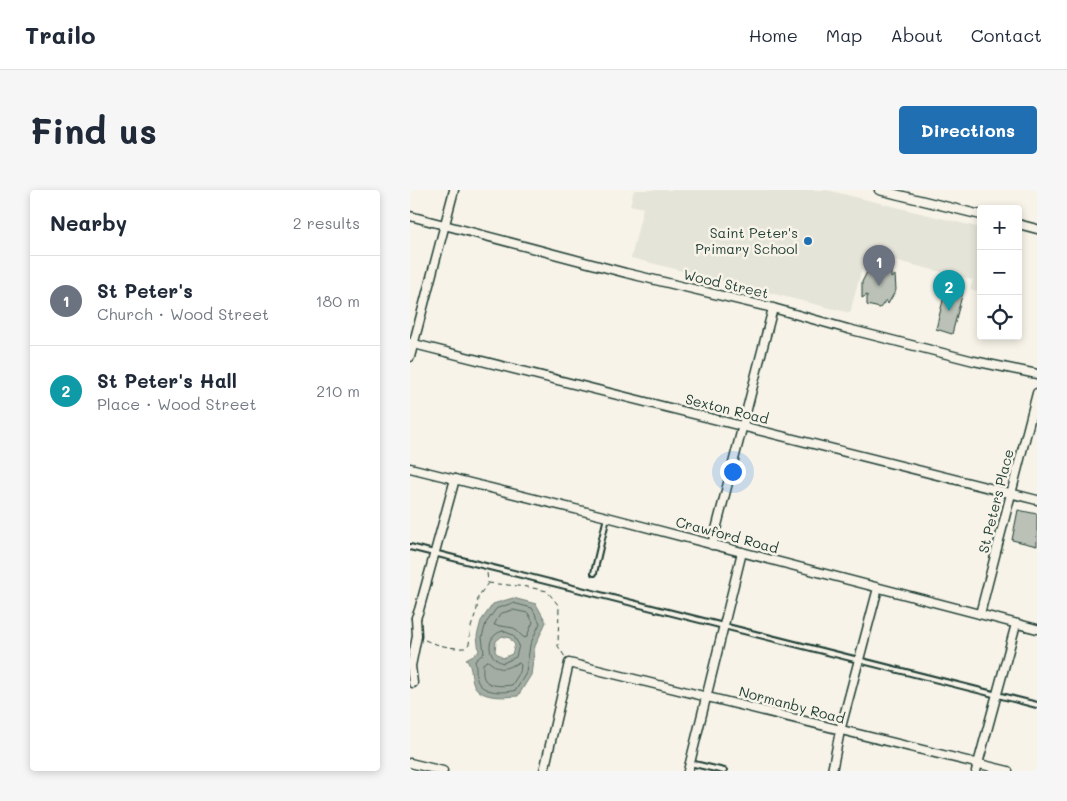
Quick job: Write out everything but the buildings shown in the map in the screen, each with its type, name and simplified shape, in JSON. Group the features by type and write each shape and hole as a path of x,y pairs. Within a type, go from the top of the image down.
{"street":[{"path":"410,357 412,343 454,190"},
{"path":"879,190 977,214"},
{"path":"915,199 917,190"},
{"name":"Wood Street","path":"410,216 626,273 773,308 857,332 974,361 1037,374"},
{"path":"1022,225 1037,229"},
{"path":"712,544 773,308"},
{"name":"Sexton Road","path":"412,343 1037,500"},
{"name":"St Peters Place","path":"980,614 1037,394"},
{"name":"Crawford Road","path":"410,468 607,517 1037,629"},
{"path":"413,683 411,666 417,636 413,617 419,610 455,479"},
{"path":"689,767 742,552"},
{"path":"832,771 840,731 878,588"},
{"path":"977,767 1016,624"},
{"path":"544,771 569,663"},
{"name":"Normanby Road","path":"569,663 707,696 977,767 1008,771"},
{"path":"410,763 443,771"}],"lane":[{"path":"594,573 607,517"},
{"path":"410,547 1037,705"},
{"path":"689,767 724,771"}],"path":[{"path":"417,636 451,648 465,648 469,644 478,597 488,583 487,567"},
{"path":"488,583 528,587 546,591 559,606 558,646 569,663"}],"shaded area":[{"name":"Saint Peter's Primary School","path":"634,190 827,190 977,227 977,291 970,289 973,280 866,253 850,313 631,258 643,208 630,205"}],"water":[{"path":"513,598 536,604 546,622 535,646 531,675 518,696 492,696 480,692 473,682 466,659 479,652 477,636 481,621 493,604","holes":["502,636 510,638 515,645 512,654 503,658 495,652 496,641"]}],"place":[{"name":"Saint Peter's Primary School","path":"808,241"},
{"name":"St Peter's","path":"879,286"},
{"name":"St Peter's Hall","path":"949,311"}]}
